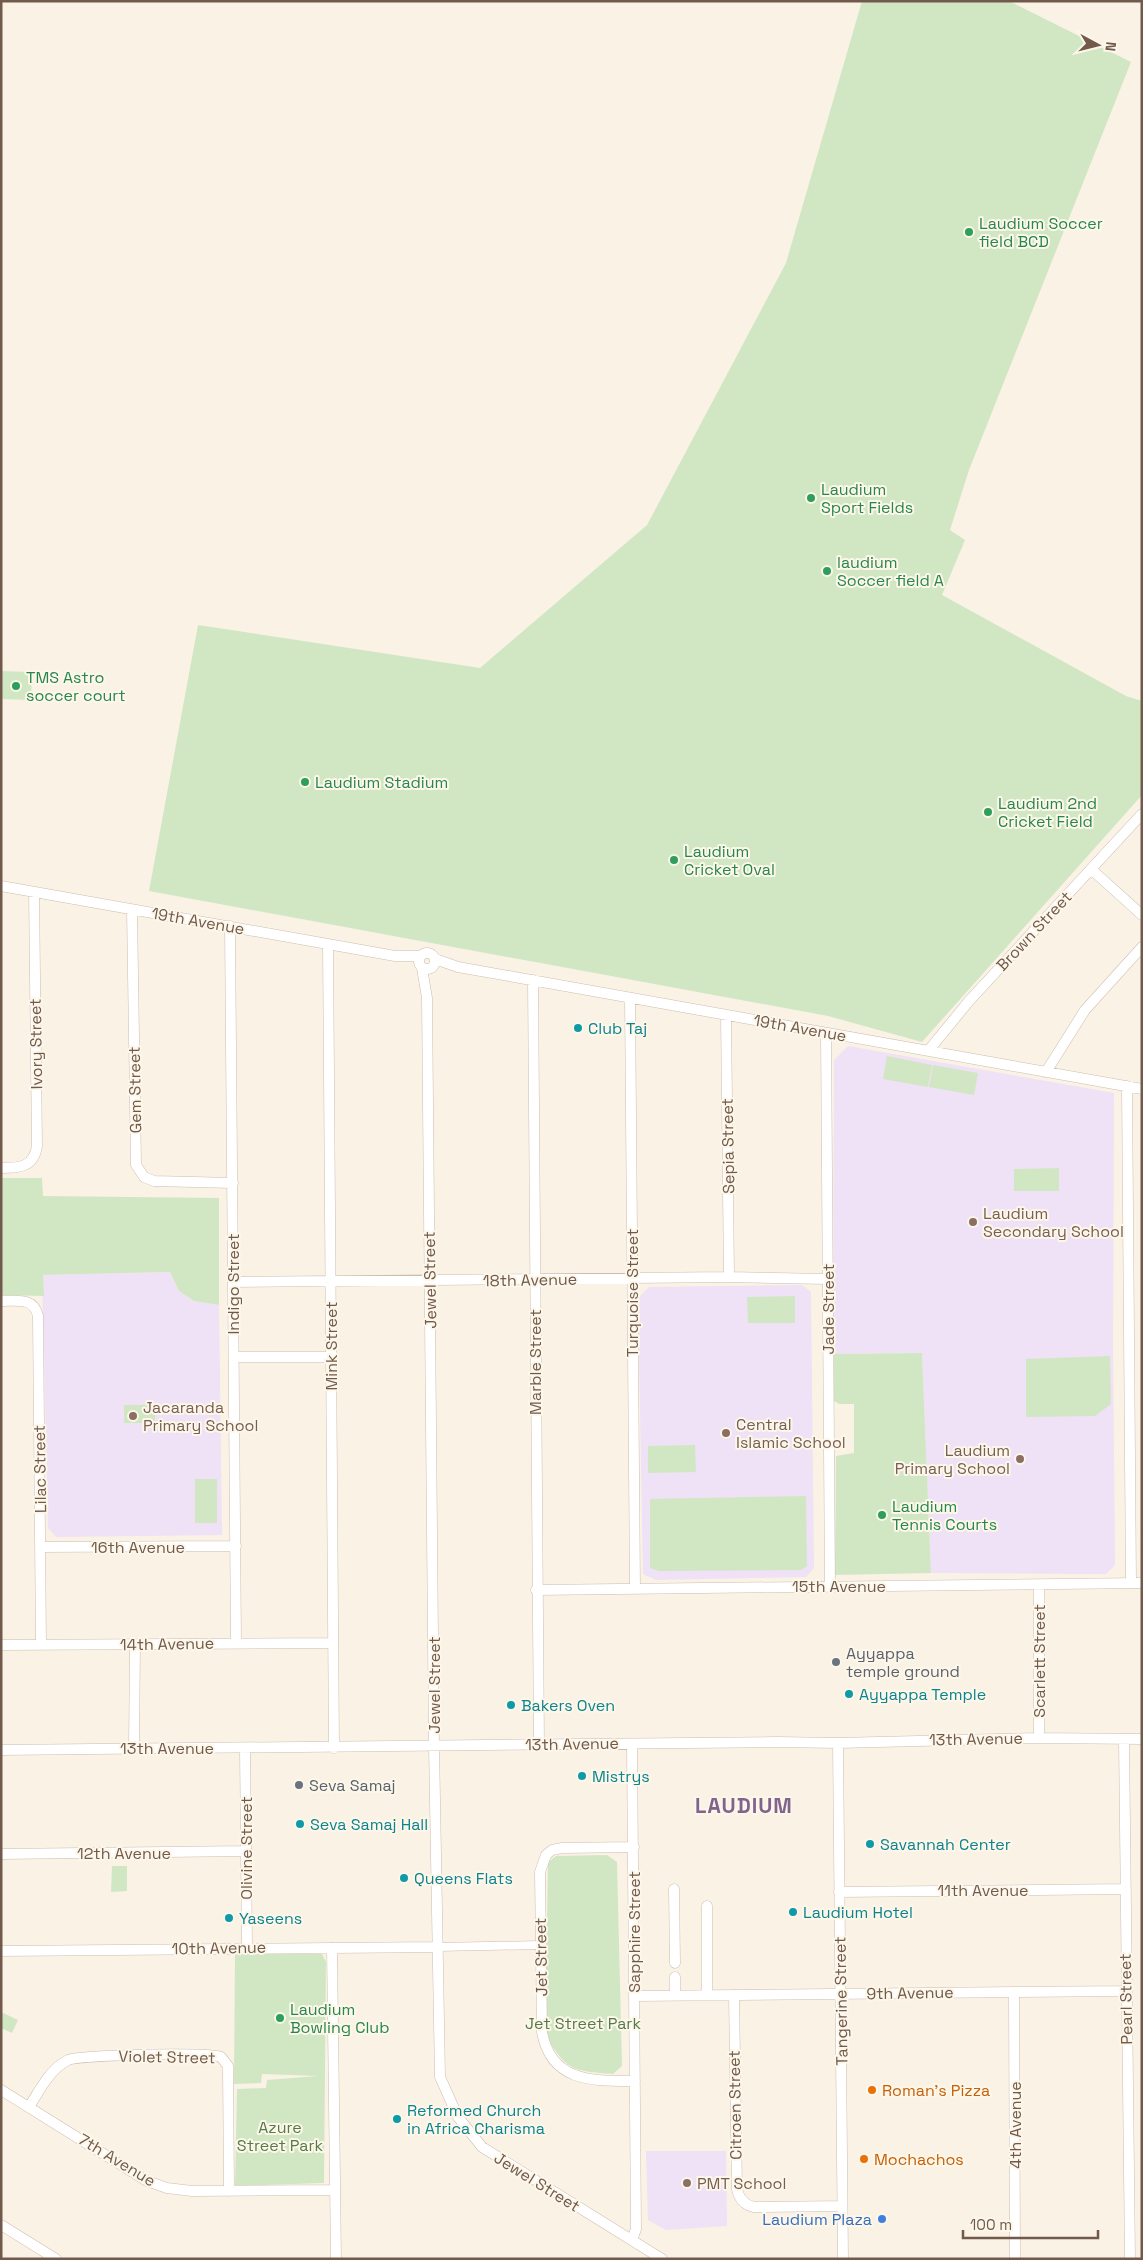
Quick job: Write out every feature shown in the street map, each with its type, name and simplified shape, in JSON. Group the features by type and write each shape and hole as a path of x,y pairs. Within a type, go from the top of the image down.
{"street":[{"name":"Brown Street","path":"928,1050 969,1001 1142,814"},
{"path":"1091,869 1142,915"},
{"name":"19th Avenue","path":"1,886 395,956 427,964 458,967 533,980 1142,1089"},
{"name":"Ivory Street","path":"1,1168 28,1165 33,1160 37,1146 34,892"},
{"name":"Gem Street","path":"132,910 136,1165 144,1177 154,1181 232,1183"},
{"name":"Indigo Street","path":"230,926 236,1642"},
{"name":"Mink Street","path":"328,944 334,1748"},
{"path":"1046,1072 1086,1010 1142,947"},
{"name":"Jewel Street","path":"427,964 434,1746 440,2077 449,2100 462,2124 489,2153 662,2259"},
{"name":"Marble Street","path":"533,980 536,1590 539,1745"},
{"name":"Turquoise Street","path":"630,998 635,1588"},
{"name":"Sepia Street","path":"726,1015 729,1277"},
{"name":"Jade Street","path":"826,1033 830,1586"},
{"path":"1127,1086 1136,1583"},
{"name":"18th Avenue","path":"233,1282 729,1277 827,1279"},
{"name":"Lilac Street","path":"1,1301 24,1300 34,1306 38,1316 41,1645"},
{"path":"234,1357 331,1357"},
{"name":"16th Avenue","path":"41,1547 236,1546"},
{"name":"15th Avenue","path":"536,1590 1136,1583"},
{"name":"Scarlett Street","path":"1039,1585 1039,1738"},
{"name":"14th Avenue","path":"1,1645 333,1642"},
{"path":"134,1748 135,1644"},
{"name":"13th Avenue","path":"1,1750 838,1743 1039,1738 1142,1739"},
{"name":"Pearl Street","path":"1124,1739 1130,2259"},
{"name":"Tangerine Street","path":"838,1743 843,2259"},
{"name":"Sapphire Street","path":"632,1744 636,2229 632,2240"},
{"name":"Olivine Street","path":"245,1749 247,1948"},
{"name":"Jet Street","path":"634,1847 562,1848 552,1850 546,1854 540,1872 543,2041 552,2058 566,2071 582,2078 635,2082"},
{"name":"12th Avenue","path":"1,1854 247,1852"},
{"path":"674,1889 675,1963"},
{"name":"11th Avenue","path":"840,1892 1126,1889"},
{"path":"707,1906 707,1996"},
{"path":"437,1947 541,1946"},
{"name":"10th Avenue","path":"1,1951 437,1947"},
{"path":"332,1948 336,2259"},
{"path":"675,1977 675,1996"},
{"name":"4th Avenue","path":"1014,1992 1015,2259"},
{"name":"9th Avenue","path":"635,1996 1126,1992"},
{"name":"Citroen Street","path":"734,1995 737,2190 739,2196 745,2204 754,2207 842,2206"},
{"name":"Violet Street","path":"29,2107 51,2074 72,2058 142,2055 221,2057 228,2066 229,2191"},
{"name":"7th Avenue","path":"1,2090 147,2181 178,2190 335,2190"},
{"path":"1,2226 56,2259"}],"shaded area":[{"name":"Laudium Secondary School","path":"848,1046 1114,1093 1113,1350 1115,1565 1106,1574 931,1573 922,1353 833,1354 834,1060"},
{"name":"Jacaranda Primary School","path":"170,1272 179,1291 194,1301 219,1305 222,1535 56,1537 48,1528 42,1275"},
{"name":"Central Islamic School","path":"802,1285 811,1292 814,1568 806,1577 656,1580 643,1574 638,1298 649,1287"},
{"name":"PMT School","path":"646,2151 726,2151 727,2226 666,2230 648,2220"}],"green space":[{"name":"Laudium Sport Fields","path":"862,1 1009,1 1131,62 969,470 950,530 965,540 942,595 1126,696 1142,701 1142,795 922,1042 828,1016 149,891 198,625 480,668 647,525 786,263"},
{"name":"TMS Astro soccer court","path":"1,671 32,672 31,700 1,699"},
{"path":"887,1056 932,1065 928,1087 883,1079"},
{"path":"933,1065 978,1073 974,1095 929,1087"},
{"path":"1059,1168 1059,1191 1014,1191 1014,1169"},
{"path":"1,1178 42,1178 43,1196 219,1198 219,1305 194,1301 179,1291 170,1272 43,1275 44,1296 1,1295"},
{"path":"795,1296 795,1323 748,1323 747,1297"},
{"name":"Laudium Tennis Courts","path":"922,1353 931,1573 835,1575 836,1456 854,1453 854,1404 839,1404 834,1401 833,1354"},
{"path":"1110,1356 1111,1404 1095,1416 1026,1417 1026,1359"},
{"path":"124,1405 155,1405 155,1423 124,1423"},
{"path":"695,1445 696,1472 648,1473 648,1446"},
{"path":"195,1479 217,1479 217,1523 195,1523"},
{"path":"806,1496 807,1566 801,1570 659,1571 650,1568 650,1499"},
{"name":"Jet Street Park","path":"607,1855 617,1862 622,2066 613,2074 588,2072 572,2067 559,2055 545,2034 548,1862 556,1856"},
{"path":"112,1866 127,1866 127,1891 111,1892"},
{"name":"Azure Street Park","path":"235,1954 322,1954 326,1962 324,2183 235,2186 237,2089 266,2088 267,2080 318,2076 262,2074 261,2083 234,2084"},
{"path":"1,2012 18,2020 12,2033 1,2028"}],"place":[{"name":"Laudium Soccer field BCD","path":"969,232"},
{"name":"Laudium Sport Fields","path":"811,498"},
{"name":"laudium Soccer field A","path":"827,571"},
{"name":"TMS Astro soccer court","path":"16,686"},
{"name":"Laudium Stadium","path":"305,782"},
{"name":"Laudium 2nd Cricket Field","path":"988,812"},
{"name":"Laudium Cricket Oval","path":"674,860"},
{"name":"Club Taj","path":"578,1028"},
{"name":"Laudium Secondary School","path":"973,1222"},
{"name":"Jacaranda Primary School","path":"133,1416"},
{"name":"Central Islamic School","path":"726,1433"},
{"name":"Laudium Primary School","path":"1020,1459"},
{"name":"Laudium Tennis Courts","path":"882,1515"},
{"name":"Ayyappa temple ground","path":"836,1662"},
{"name":"Ayyappa Temple","path":"849,1694"},
{"name":"Bakers Oven","path":"511,1705"},
{"name":"Mistrys","path":"582,1776"},
{"name":"Seva Samaj","path":"299,1785"},
{"name":"Seva Samaj Hall","path":"300,1824"},
{"name":"Savannah Center","path":"870,1844"},
{"name":"Queens Flats","path":"404,1878"},
{"name":"Laudium Hotel","path":"793,1912"},
{"name":"Yaseens","path":"229,1918"},
{"name":"Laudium Bowling Club","path":"280,2018"},
{"name":"Roman's Pizza","path":"872,2090"},
{"name":"Reformed Church in Africa Charisma","path":"397,2119"},
{"name":"Mochachos","path":"864,2159"},
{"name":"PMT School","path":"687,2183"},
{"name":"Laudium Plaza","path":"882,2219"}],"district":[{"name":"LAUDIUM","path":"744,1805"}]}
